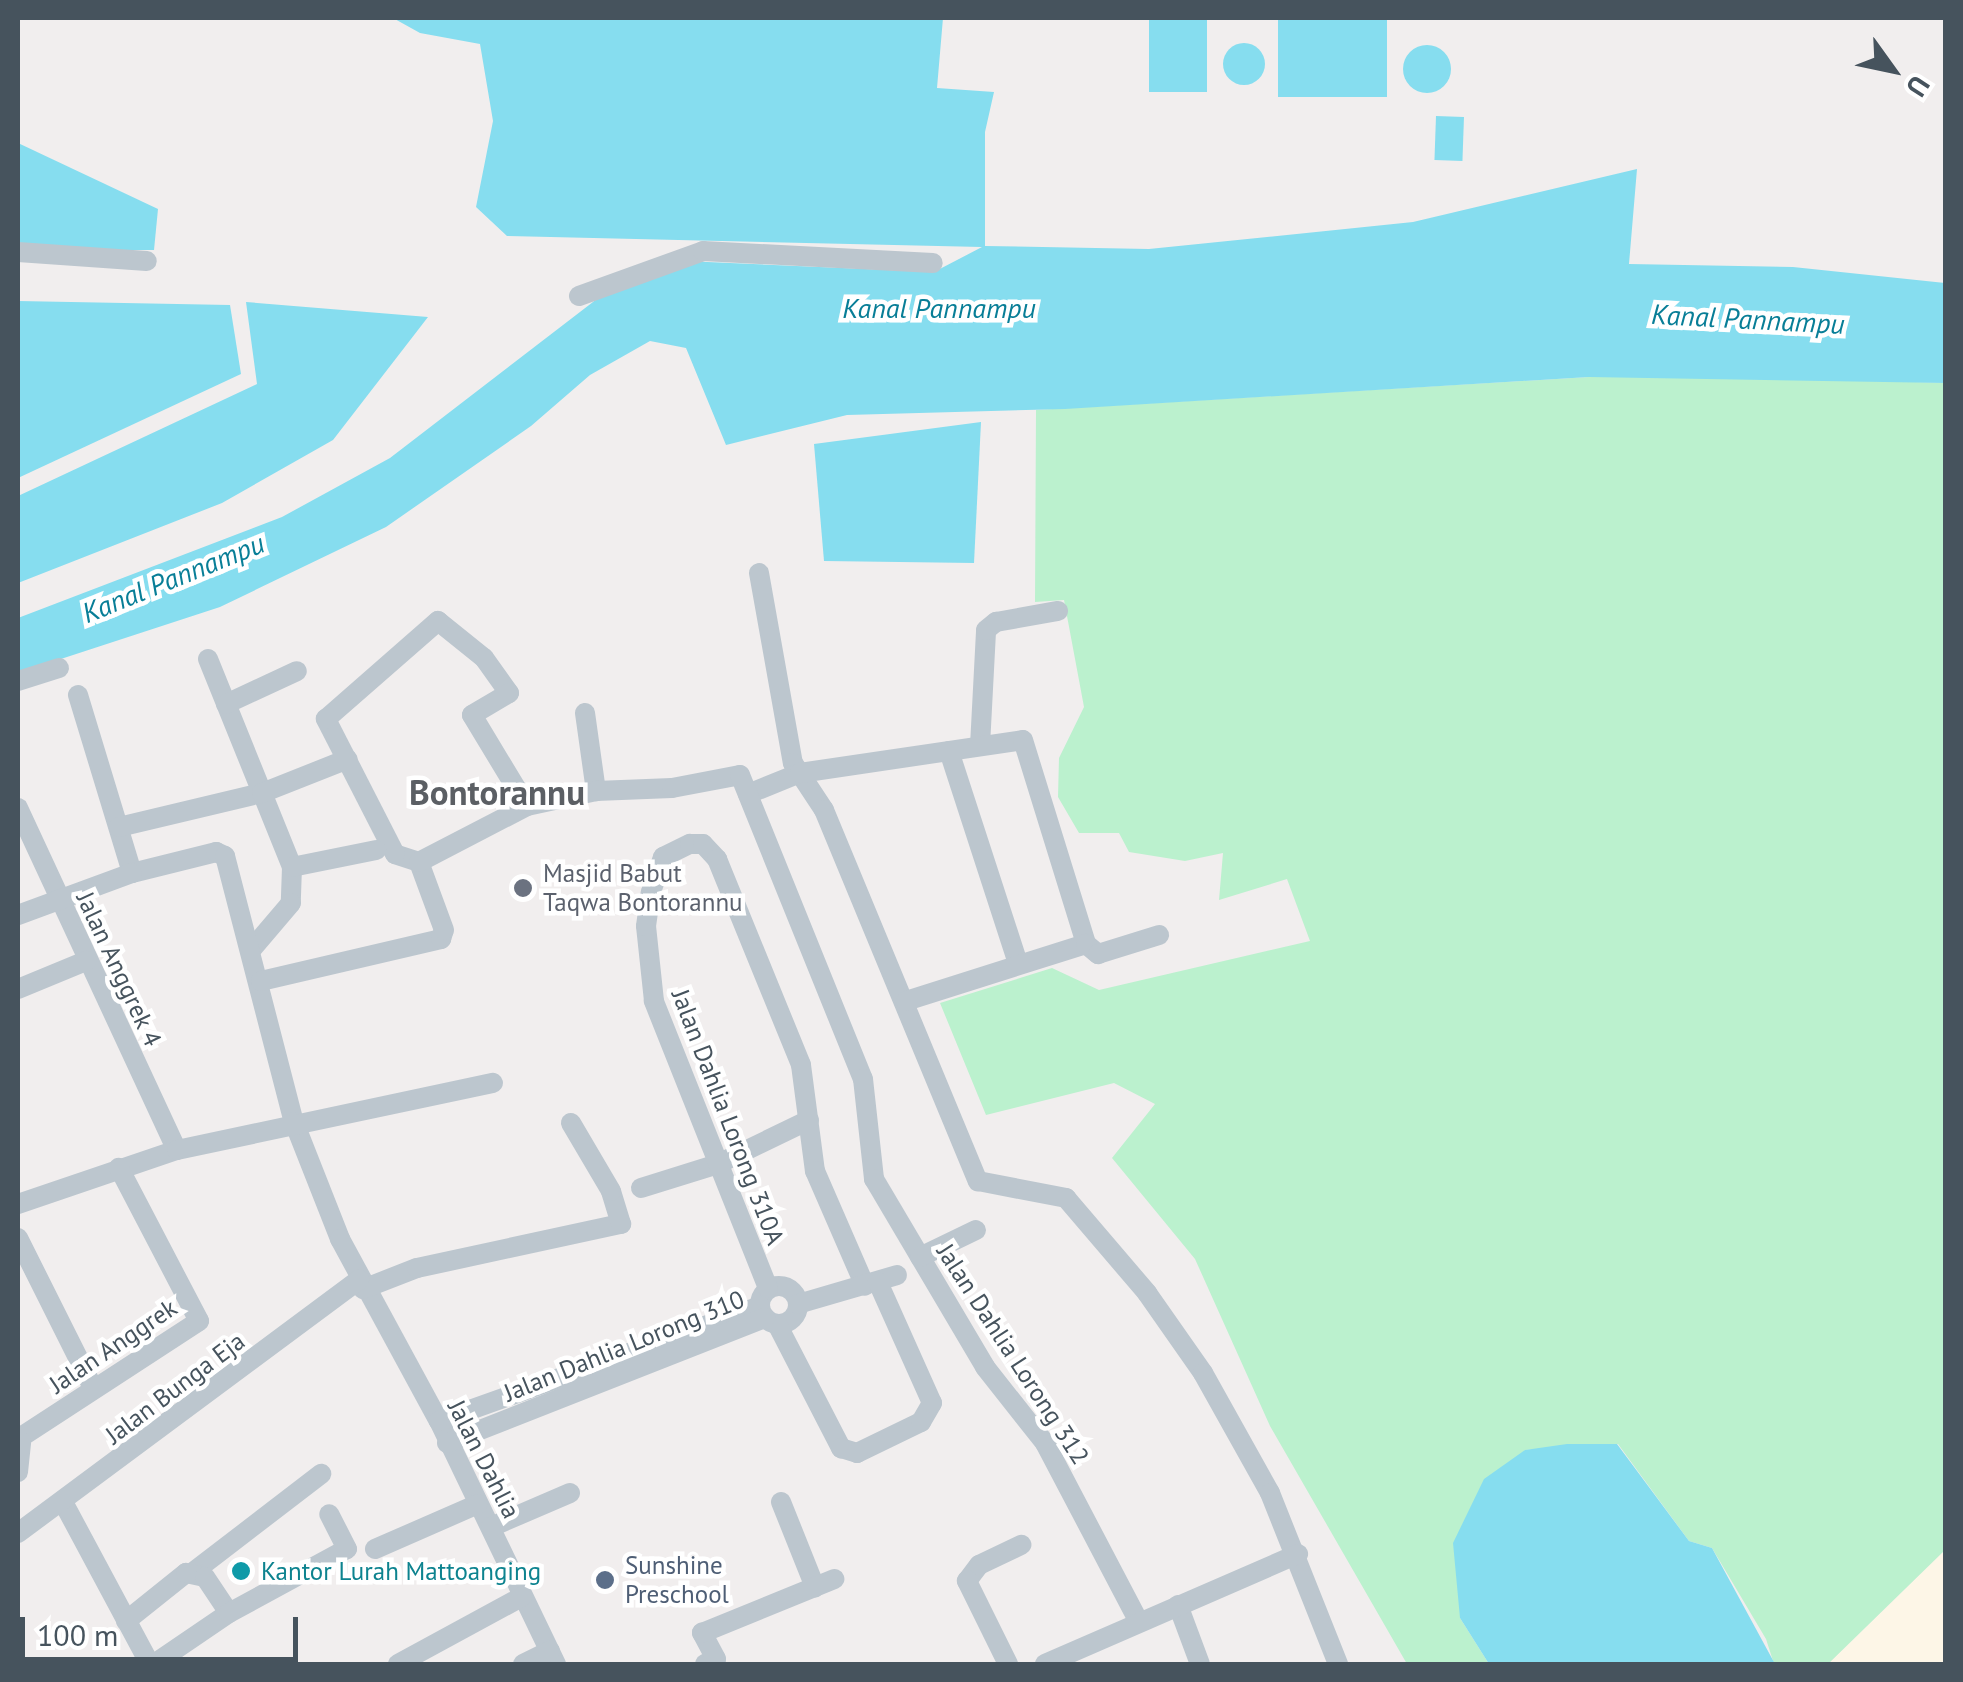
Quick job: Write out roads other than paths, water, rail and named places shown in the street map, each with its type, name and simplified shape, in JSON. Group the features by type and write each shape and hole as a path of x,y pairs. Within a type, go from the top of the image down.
{"street":[{"path":"18,252 147,261"},
{"path":"580,296 703,252 933,263"},
{"path":"759,573 786,736 800,773 824,810 978,1181 1066,1198 1105,1238 1203,1373 1298,1554 1338,1664"},
{"path":"980,746 986,630 996,622 1058,611"},
{"path":"527,806 472,715 509,693 484,658 438,621 326,719 395,854 419,862 527,806 606,791 744,785 1019,740 1028,745 1086,944 1098,954 1160,936"},
{"path":"208,660 292,867 294,893 286,912 250,950"},
{"path":"18,681 59,668"},
{"path":"226,704 298,671"},
{"path":"18,915 132,872 78,695"},
{"path":"585,713 606,791"},
{"path":"949,751 1018,963"},
{"path":"119,827 262,793 348,759"},
{"name":"Jalan Dahlia Lorong 312","path":"744,785 864,1079 874,1180 986,1366 1046,1443 1138,1620"},
{"name":"Jalan Anggrek 4","path":"18,808 177,1150"},
{"name":"Jalan Dahlia Lorong 310A","path":"809,1120 801,1065 718,859 702,844 673,848 660,863 651,892 648,968 667,1042 718,1164 767,1309 840,1448 857,1453 921,1422 932,1403 880,1281"},
{"path":"292,867 376,850"},
{"name":"Jalan Dahlia","path":"132,872 221,852 261,981 294,1122 361,1284 439,1421 446,1443 553,1658"},
{"path":"261,981 444,935 419,862"},
{"path":"906,1001 1086,944"},
{"path":"18,989 86,961"},
{"path":"18,1204 177,1150 294,1122 493,1083"},
{"path":"641,1188 718,1164 809,1120 822,1192 880,1281 798,1304 789,1321 767,1309 788,1288 798,1304"},
{"name":"Jalan Bunga Eja","path":"18,1532 361,1284 416,1268 621,1224 611,1191 571,1123"},
{"name":"Jalan Anggrek","path":"19,1441 198,1320 119,1168"},
{"path":"920,1257 976,1230"},
{"path":"18,1238 93,1388"},
{"name":"Jalan Dahlia Lorong 310","path":"439,1421 506,1396 610,1367 767,1309"},
{"name":"Jalan Dahlia Lorong 310","path":"446,1443 514,1417 610,1367"},
{"path":"506,1396 514,1417"},
{"path":"18,1472 19,1441"},
{"path":"126,1621 320,1474"},
{"path":"491,1527 570,1493"},
{"path":"63,1502 152,1664 229,1613 347,1549 329,1514"},
{"path":"706,1664 716,1660 702,1634 824,1583 780,1502"},
{"path":"374,1548 478,1504"},
{"path":"1008,1664 967,1581 979,1566 1022,1545"},
{"path":"1044,1664 1081,1658 1138,1620 1298,1554"},
{"path":"192,1573 206,1577 229,1613"},
{"path":"398,1664 523,1596"},
{"path":"1178,1605 1200,1664"},
{"path":"523,1664 553,1658"}],"water":[{"name":"Kanal Pannampu","path":"393,18 943,18 937,88 994,92 985,132 985,246 1149,249 1413,222 1637,169 1629,264 1793,267 1945,283 1945,383 1589,377 1065,409 847,415 726,445 686,348 650,341 590,375 531,426 386,527 220,607 18,673 18,618 282,517 390,458 606,292 685,261 934,272 982,247 507,236 476,207 493,121 480,44 420,33"},
{"path":"1149,18 1207,18 1207,92 1149,92"},
{"path":"1278,18 1387,18 1387,97 1278,97"},
{"path":"1244,43 1259,49 1265,64 1259,79 1244,85 1229,79 1223,64 1229,49"},
{"path":"1427,45 1444,52 1451,69 1444,86 1427,93 1410,86 1403,69 1410,52"},
{"path":"1436,116 1464,117 1462,161 1434,160"},
{"path":"18,143 158,209 154,250 18,250"},
{"path":"18,301 230,305 241,374 18,478"},
{"path":"246,302 428,317 333,440 222,503 18,583 18,496 257,384"},
{"path":"981,422 974,563 824,561 814,444"},
{"path":"1567,1444 1617,1444 1689,1541 1712,1548 1775,1664 1489,1664 1460,1618 1453,1543 1484,1479 1525,1450"}],"place":[{"name":"Masjid Babut Taqwa Bontorannu","path":"523,888"},
{"name":"Kantor Lurah Mattoanging","path":"241,1571"},
{"name":"Sunshine Preschool","path":"605,1580"}],"district":[{"name":"Bontorannu","path":"497,792"}]}
